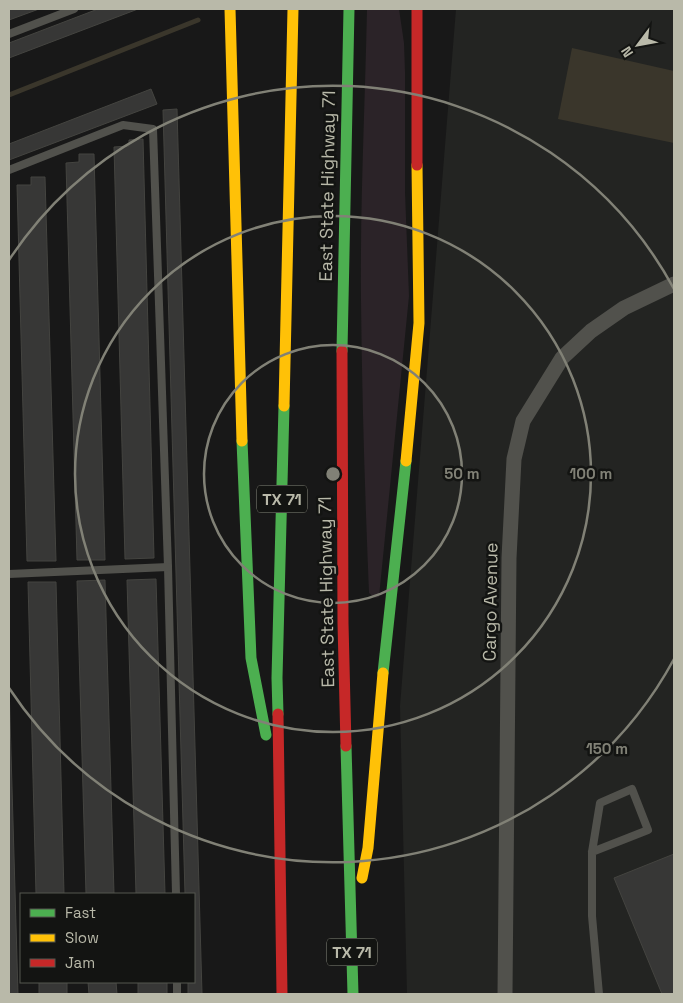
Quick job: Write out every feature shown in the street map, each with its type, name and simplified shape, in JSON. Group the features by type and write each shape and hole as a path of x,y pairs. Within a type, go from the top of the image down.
{"main road":[{"path":"230,9 243,499 251,658 280,790"},
{"name":"TX 71","path":"282,994 277,678 293,9"},
{"name":"East State Highway 71","path":"349,9 341,399 343,623 353,994"},
{"path":"351,910 365,867 368,848 376,732 415,375 419,313 417,9"}],"street":[{"name":"Cargo Avenue","path":"505,994 509,558 514,459 523,421 562,358 591,331 624,308 674,284"}],"lane":[{"path":"9,34 74,9"},
{"path":"9,170 123,125 153,129 168,567 176,893"},
{"path":"9,574 168,567"},
{"path":"592,852 648,830 632,788 600,803 592,852 592,916 599,994"}],"shaded area":[{"path":"367,9 399,9 404,43 405,192 409,296 379,597 375,598 369,593 361,337 361,228"},
{"path":"456,9 674,9 674,994 407,994 400,706"},
{"path":"572,48 674,71 674,143 558,119"}],"building":[{"path":"9,9 39,9 9,20"},
{"path":"98,9 138,9 9,58 9,43"},
{"path":"151,89 157,104 9,160 9,144"},
{"path":"177,109 202,994 188,994 188,983 195,983 195,893 185,893 163,110"},
{"path":"143,139 154,558 125,559 114,147 129,146 129,140"},
{"path":"79,154 94,154 105,560 77,560 66,163 79,162"},
{"path":"31,177 45,177 56,561 27,561 17,185 31,185"},
{"path":"156,579 165,893 136,893 127,580"},
{"path":"105,580 114,893 86,893 77,581"},
{"path":"28,582 56,582 64,893 36,893"},
{"path":"9,684 18,994 9,994"},
{"path":"674,854 674,994 662,994 614,878"},
{"path":"39,983 67,983 67,994 39,994"},
{"path":"88,983 116,983 117,994 89,994"},
{"path":"138,983 167,983 167,994 138,994"}],"waterway":[{"path":"9,95 198,20"}],"traffic: fast":[{"path":"342,351 349,9"},
{"path":"278,714 277,678 284,406"},
{"path":"242,441 251,658 266,735"},
{"path":"383,673 406,461"},
{"path":"346,746 353,994"}],"traffic: slow":[{"path":"230,9 242,441"},
{"path":"284,406 293,9"},
{"path":"406,461 419,323 417,165"},
{"path":"362,878 368,848 383,673"}],"traffic: jam":[{"path":"417,9 417,165"},
{"path":"342,351 343,623 346,746"},
{"path":"278,714 282,994"}]}
